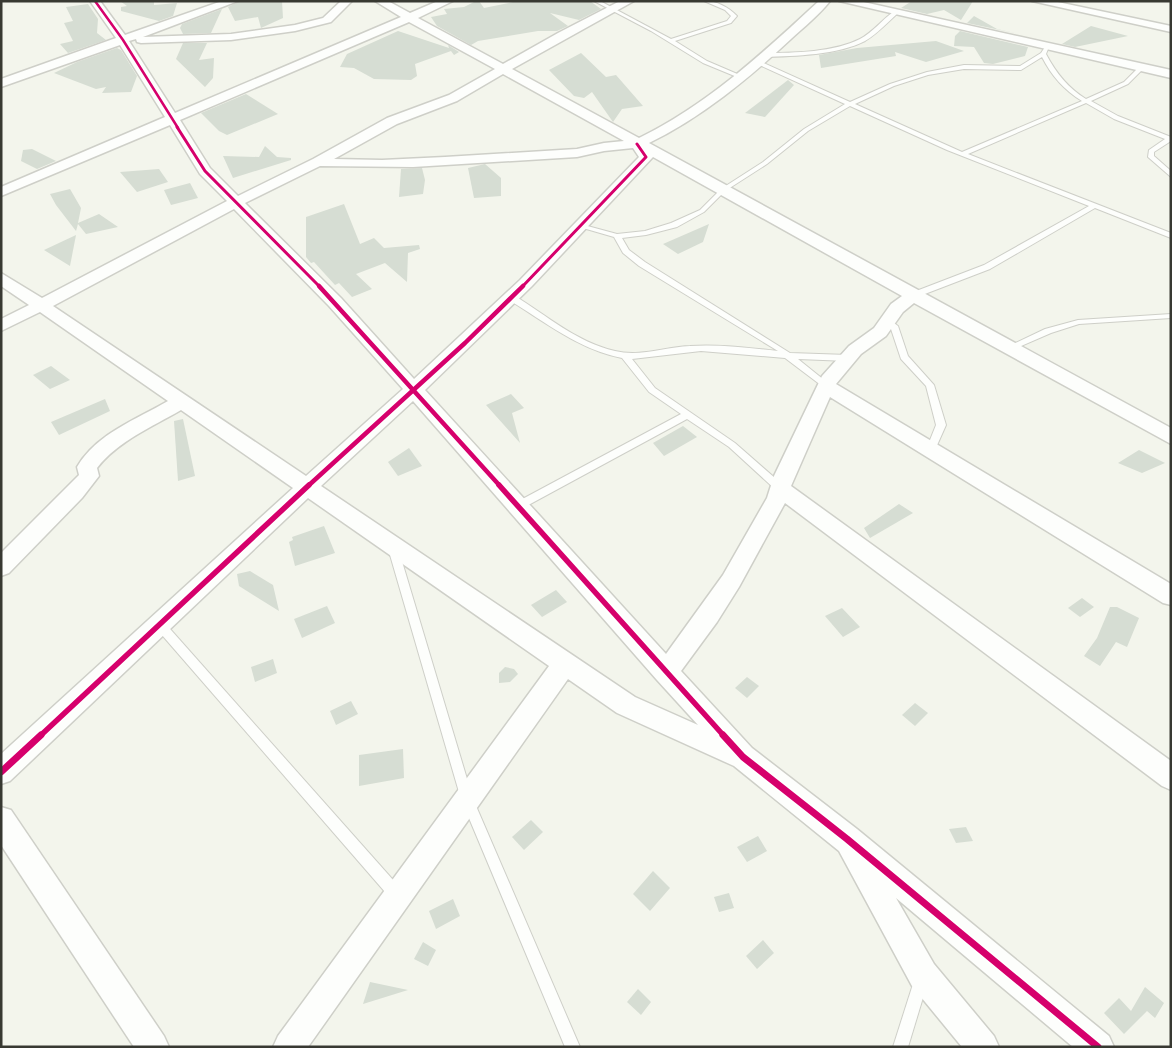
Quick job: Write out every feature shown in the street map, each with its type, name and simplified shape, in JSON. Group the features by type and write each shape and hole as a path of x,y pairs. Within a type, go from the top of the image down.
{"street":[{"path":"95,1 123,40 205,171 335,302 742,757 847,839 1098,1047"},
{"path":"1,83 233,1"},
{"path":"123,40 204,38 276,31 328,20 347,1"},
{"path":"380,1 1171,437"},
{"path":"1,192 448,1"},
{"path":"1,326 236,202 318,162 392,121 453,98 562,35 630,1"},
{"path":"318,162 348,165 428,163 573,154 610,146 637,144 677,122 739,76 825,1"},
{"path":"844,1 1045,50 1171,74"},
{"path":"1037,1 1171,29"},
{"path":"1,772 306,487 512,298 646,157 637,144"},
{"path":"1,278 626,705 742,757"},
{"path":"666,672 719,601 777,498 826,386 855,350 880,332 898,308 914,295"},
{"path":"826,386 1171,596"},
{"path":"1,567 75,493 89,476 86,467 93,457 105,447 181,402"},
{"path":"780,488 1171,777"},
{"path":"288,1047 565,663"},
{"path":"1,820 153,1047"},
{"path":"847,839 923,975 982,1047"}],"lane":[{"path":"596,1 614,9 617,14 671,41 705,62 739,76"},
{"path":"671,41 729,22 734,16 727,9 706,1"},
{"path":"761,58 792,55 851,44 873,32 895,13"},
{"path":"580,226 617,236 646,233 674,225 702,211 723,190 765,163 806,130 850,104 906,80 927,74 964,67 1021,68 1045,50 1048,68 1086,102 1121,120 1170,139"},
{"path":"761,58 850,104 963,154 1171,236"},
{"path":"963,154 1126,83 1142,67"},
{"path":"1170,139 1151,151 1151,157 1171,175"},
{"path":"914,295 988,267 1094,206"},
{"path":"617,236 626,251 642,264 789,356 826,386"},
{"path":"512,298 569,334 598,348 625,356 700,348 817,359 848,358"},
{"path":"1009,348 1048,331 1078,322 1171,316"},
{"path":"887,322 895,328 904,357 930,385 940,425 931,450"},
{"path":"625,356 652,390 732,445 780,488"},
{"path":"518,506 688,415"},
{"path":"392,545 468,799 574,1047"},
{"path":"159,624 397,895"},
{"path":"900,1047 923,975"}],"building":[{"path":"120,1 154,1 154,5 177,3 173,16 159,21 121,11 121,7 127,6"},
{"path":"240,1 282,1 283,18 261,28 258,17 235,21 228,7"},
{"path":"479,1 484,8 518,1 590,1 601,9 579,20 550,13 568,26 557,31 538,31 478,41 471,45 437,26 431,17 447,14 444,9 464,7"},
{"path":"912,1 973,1 961,20 944,10 927,14 901,8"},
{"path":"88,4 98,19 97,33 106,40 68,53 60,44 73,41 64,23 73,21 66,7"},
{"path":"222,9 211,33 183,34 180,28 182,24"},
{"path":"974,16 997,29 1024,35 967,23"},
{"path":"1091,26 1128,36 1075,47 1062,44"},
{"path":"398,31 449,48 448,45 459,52 454,55 451,51 415,64 417,76 411,80 374,79 354,68 340,67 347,54"},
{"path":"960,31 1028,47 1025,56 993,64 984,63 974,47 954,46 955,36"},
{"path":"936,41 964,51 926,62 895,52 896,56 821,68 819,55 857,48"},
{"path":"183,43 207,43 199,60 214,58 213,78 205,87 176,59"},
{"path":"117,48 121,50 137,76 131,92 102,93 106,87 96,89 54,73 77,62"},
{"path":"581,53 606,77 616,75 643,106 622,109 613,122 592,92 584,98 574,96 549,70"},
{"path":"788,80 794,85 765,117 745,113"},
{"path":"246,94 278,114 227,135 219,131 201,113"},
{"path":"265,146 277,157 291,158 291,160 233,178 223,156 259,157"},
{"path":"32,149 56,161 37,169 21,161 23,150"},
{"path":"485,164 501,178 501,196 474,198 468,168"},
{"path":"422,168 425,180 423,194 399,197 401,169"},
{"path":"159,169 168,182 137,192 120,172"},
{"path":"190,183 198,198 171,205 164,190"},
{"path":"70,189 81,208 78,223 99,214 118,227 86,234 78,224 76,231 50,194"},
{"path":"344,204 360,244 374,238 384,248 419,245 420,249 408,253 407,282 385,263 356,274 372,289 352,297 339,283 335,285 314,262 311,263 306,257 306,217"},
{"path":"709,224 703,242 678,254 663,244"},
{"path":"76,235 70,266 44,250"},
{"path":"51,366 70,380 50,389 33,375"},
{"path":"511,394 524,408 512,413 520,443 486,405"},
{"path":"105,399 110,411 59,435 51,422"},
{"path":"183,419 195,476 178,481 174,421"},
{"path":"683,426 697,437 664,456 653,443"},
{"path":"409,448 422,466 398,476 388,462"},
{"path":"1139,450 1165,463 1142,473 1118,463"},
{"path":"899,504 913,513 870,538 864,528"},
{"path":"324,526 335,553 295,566 289,542 293,540 292,537"},
{"path":"250,571 273,585 279,611 239,586 237,574"},
{"path":"556,590 567,602 542,617 531,605"},
{"path":"1082,598 1094,607 1080,617 1068,608"},
{"path":"327,606 335,623 302,638 294,619"},
{"path":"1110,607 1117,607 1139,618 1127,647 1116,642 1100,666 1084,656 1097,638"},
{"path":"842,608 860,627 843,637 825,616"},
{"path":"273,659 277,673 255,682 251,667"},
{"path":"505,667 514,669 518,674 510,682 499,683 499,673"},
{"path":"747,677 759,686 747,698 735,688"},
{"path":"351,701 358,714 336,725 330,711"},
{"path":"915,703 928,713 915,726 902,715"},
{"path":"403,749 404,778 359,786 359,755"},
{"path":"531,820 543,832 524,850 512,837"},
{"path":"966,827 973,841 956,843 949,829"},
{"path":"758,836 767,851 747,862 737,847"},
{"path":"653,871 670,888 650,911 633,894"},
{"path":"729,893 734,908 719,912 714,897"},
{"path":"453,899 460,916 436,929 429,911"},
{"path":"763,940 774,953 757,969 746,956"},
{"path":"423,942 436,950 428,966 414,959"},
{"path":"370,982 408,990 363,1004"},
{"path":"1145,987 1164,1003 1155,1018 1147,1011 1124,1034 1104,1013 1119,998 1131,1011"},
{"path":"638,989 651,1002 641,1015 627,1002"}],"cycle path":[{"path":"95,1 123,40 205,171 335,302 743,757 847,839 1098,1047"},
{"path":"1,772 261,529 465,343 526,283 646,157 637,144"}]}
